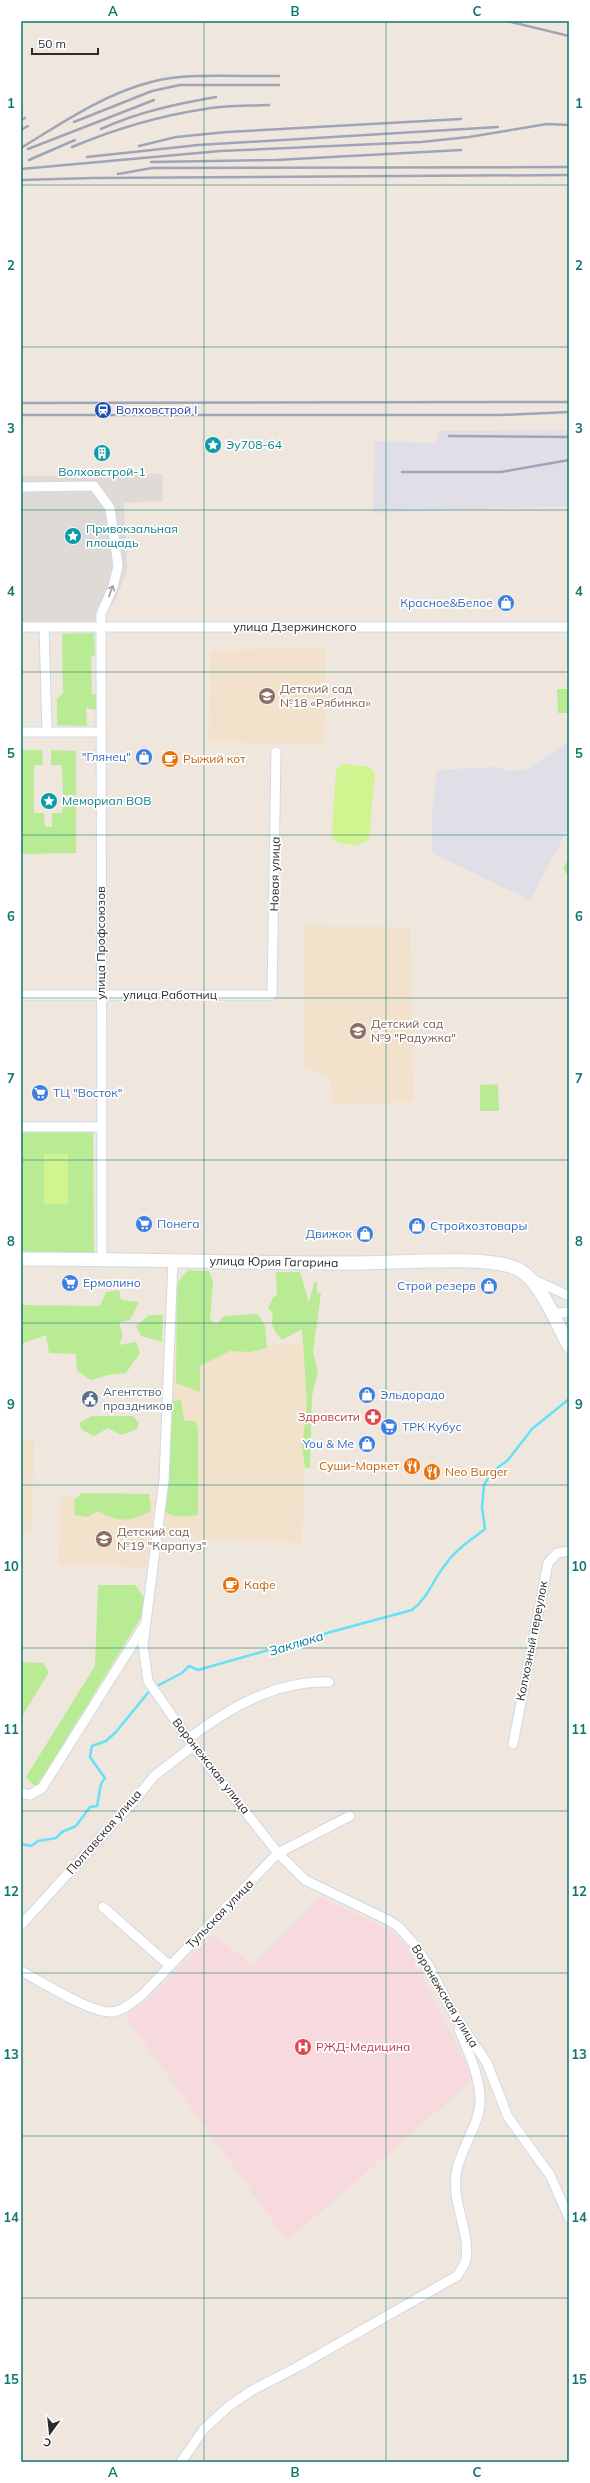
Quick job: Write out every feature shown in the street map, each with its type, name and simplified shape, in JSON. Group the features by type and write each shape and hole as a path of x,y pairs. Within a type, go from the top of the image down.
{"main road":[{"name":"улица Юрия Гагарина","path":"21,1259 472,1263 509,1266 527,1276"},
{"path":"527,1276 537,1287 569,1346"}],"street":[{"path":"21,487 94,486 110,508 118,566 113,587 101,614 100,628"},
{"name":"улица Дзержинского","path":"21,627 569,627"},
{"path":"44,627 47,732"},
{"name":"улица Профсоюзов","path":"100,628 102,1259"},
{"path":"21,732 101,732"},
{"name":"Новая улица","path":"272,995 276,752"},
{"name":"улица Работниц","path":"21,995 272,995"},
{"path":"21,1127 102,1127"},
{"path":"26,1794 42,1788 146,1623 164,1480 173,1261"},
{"path":"527,1276 569,1296"},
{"path":"552,1314 569,1312"},
{"name":"Колхозный переулок","path":"513,1744 548,1563 557,1553 569,1551"},
{"name":"Воронежская улица","path":"146,1623 143,1645 148,1681 156,1695 191,1742 278,1852 305,1880 399,1927 429,1966 446,2001 487,2064 508,2117 550,2175 569,2218"},
{"name":"Полтавская улица","path":"21,1925 135,1800 145,1785 221,1714 249,1699 308,1681 329,1682"},
{"name":"Тульская улица","path":"21,1971 95,2010 111,2012 125,2008 143,1994 278,1852 350,1816"},
{"path":"104,1907 170,1966"},
{"path":"181,2462 204,2429 229,2406 251,2391 299,2366 457,2276 466,2261 466,2243 455,2189 456,2173 478,2114 480,2097 476,2073 452,2011"}],"shaded area":[{"path":"569,430 569,506 373,513 375,441 438,443 438,431"},
{"name":"Привокзальная площадь","path":"162,474 163,501 124,503 127,570 115,601 97,622 51,627 21,624 21,476"},
{"name":"Детский сад №18 «Рябинка»","path":"326,648 325,744 209,742 210,650"},
{"path":"569,741 569,827 530,900 432,853 432,816 437,770 493,767 510,771 527,769"},
{"name":"Детский cад №9 \"Радужка\"","path":"304,926 410,927 414,1102 333,1104 329,1079 304,1067"},
{"path":"309,1344 302,1543 163,1537 174,1347"},
{"path":"34,1440 32,1533 21,1533 21,1441"},
{"name":"Детский сад №19 \"Карапуз\"","path":"60,1496 155,1499 146,1567 58,1565"},
{"name":"РЖД-Медицина","path":"321,1897 393,1932 407,1947 474,2079 287,2241 125,2016 149,1998 213,1935 252,1965"}],"green space":[{"path":"94,633 95,656 91,657 92,694 97,695 97,710 86,708 87,726 57,725 57,699 63,693 62,634"},
{"path":"557,689 569,689 569,713 558,713"},
{"path":"21,750 42,750 43,765 34,765 34,813 44,813 45,827 52,827 52,813 62,813 63,803 76,803 76,853 21,854"},
{"path":"51,750 76,751 76,795 63,795 62,765 51,765"},
{"path":"343,764 369,767 375,773 369,838 362,843 353,845 334,841 332,836 336,770"},
{"path":"569,857 569,877 563,869"},
{"path":"498,1084 499,1111 480,1111 480,1085"},
{"path":"21,1128 93,1128 94,1252 21,1252"},
{"path":"44,1154 68,1154 68,1204 44,1204"},
{"path":"188,1270 209,1271 213,1281 210,1320 217,1324 224,1316 258,1314 265,1326 267,1348 251,1352 230,1351 200,1366 200,1392 176,1383 177,1283"},
{"path":"276,1272 300,1272 309,1303 314,1283 317,1281 317,1293 321,1293 313,1352 318,1371 312,1396 310,1468 305,1468 302,1447 307,1403 302,1329 282,1340 273,1328 273,1314 268,1308 273,1298 277,1294"},
{"path":"119,1290 121,1300 139,1302 130,1320 119,1323 123,1335 119,1345 136,1342 140,1353 126,1373 108,1375 91,1380 77,1371 76,1354 49,1353 46,1335 21,1344 21,1305 100,1306 106,1292"},
{"path":"149,1315 163,1315 162,1342 141,1336 136,1326"},
{"path":"181,1400 184,1421 196,1421 198,1429 198,1515 190,1516 175,1516 164,1511 172,1401"},
{"path":"92,1416 133,1416 139,1423 137,1429 121,1435 108,1428 94,1436 82,1430 79,1423"},
{"path":"82,1493 149,1494 151,1511 144,1515 124,1520 112,1518 98,1511 88,1517 75,1515 74,1500"},
{"path":"98,1585 135,1585 146,1600 143,1614 38,1785 33,1785 26,1777 95,1666"},
{"path":"21,1662 43,1663 49,1672 21,1718"}],"waterway":[{"name":"Заклюка","path":"155,1687 182,1673 189,1666 198,1670 279,1647 296,1645 327,1633 412,1610 422,1600 449,1560 485,1529 482,1507 484,1485 493,1471 508,1460 532,1429 569,1399"},
{"name":"Заклюка","path":"21,1844 31,1846 38,1841 56,1838 62,1832 76,1826 90,1807 97,1806 101,1784 105,1778 90,1757 92,1746 106,1741 116,1732 151,1689"}],"railway":[{"path":"507,21 569,36"},
{"path":"21,148 84,110 117,94 151,82 198,76 279,76"},
{"path":"74,122 152,91 180,85 279,85"},
{"path":"101,129 157,109 216,97"},
{"path":"28,149 154,100"},
{"path":"72,147 104,134 170,115 220,107 269,105"},
{"path":"21,120 25,118"},
{"path":"139,146 176,137 227,132 461,119"},
{"path":"21,169 220,151 421,142 469,137 547,124 569,125"},
{"path":"21,130 28,126"},
{"path":"87,157 198,145 498,127"},
{"path":"29,160 75,140"},
{"path":"151,162 276,160 461,150"},
{"path":"118,174 152,168 569,167"},
{"path":"21,180 93,178 569,175"},
{"path":"21,403 569,402"},
{"path":"21,415 500,415 569,412"},
{"path":"449,436 569,437"},
{"path":"402,472 501,472 569,460"}],"place":[{"name":"Волховстрой I","path":"103,410"},
{"name":"Эу708-64","path":"213,445"},
{"name":"Волховстрой-1","path":"102,453"},
{"name":"Привокзальная площадь","path":"73,536"},
{"name":"Красное&Белое","path":"506,603"},
{"name":"Детский сад №18 «Рябинка»","path":"267,696"},
{"name":"\"Глянец\"","path":"144,757"},
{"name":"Рыжий кот","path":"170,759"},
{"name":"Мемориал ВОВ","path":"49,801"},
{"name":"Детский cад №9 \"Радужка\"","path":"358,1031"},
{"name":"ТЦ \"Восток\"","path":"40,1093"},
{"name":"Понега","path":"144,1224"},
{"name":"Стройхозтовары","path":"417,1226"},
{"name":"Движок","path":"365,1234"},
{"name":"Ермолино","path":"70,1283"},
{"name":"Строй резерв","path":"489,1286"},
{"name":"Эльдорадо","path":"367,1395"},
{"name":"Агентство праздников","path":"90,1399"},
{"name":"Здравсити","path":"373,1417"},
{"name":"ТРК Кубус","path":"389,1427"},
{"name":"You & Me","path":"367,1444"},
{"name":"Суши-Маркет","path":"412,1466"},
{"name":"Neo Burger","path":"432,1472"},
{"name":"Детский сад №19 \"Карапуз\"","path":"104,1539"},
{"name":"Кафе","path":"231,1585"},
{"name":"РЖД-Медицина","path":"303,2047"}]}
